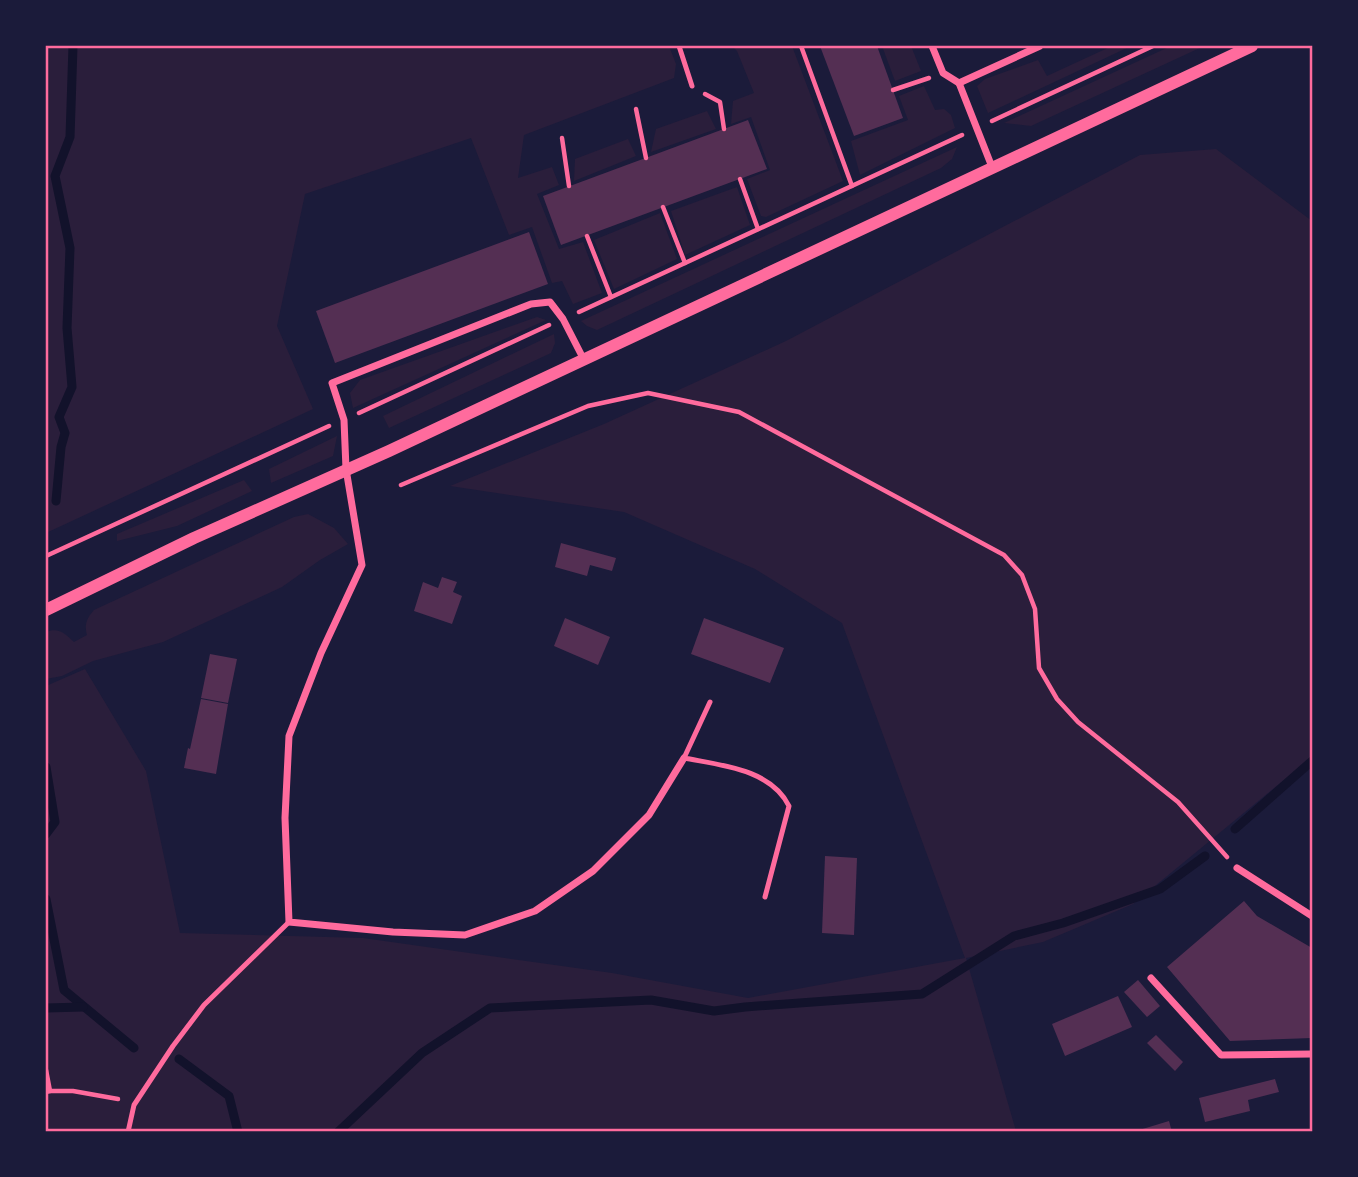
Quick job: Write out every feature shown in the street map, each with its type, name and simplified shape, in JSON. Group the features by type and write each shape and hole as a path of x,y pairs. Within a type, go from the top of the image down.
{"street":[{"path":"932,46 943,73 958,83 992,167"},
{"path":"958,83 1040,46"},
{"path":"46,610 194,538 1252,46"},
{"path":"583,358 563,319 550,302 531,304 332,383 344,420 346,469 362,565 321,653 289,736 285,818 289,922 393,932 465,935 535,911 593,871 649,815 684,758"},
{"path":"1237,868 1312,916"},
{"path":"1151,978 1221,1055 1312,1054"}],"lane":[{"path":"679,46 692,86"},
{"path":"710,702 684,758 758,776 784,796 789,806 765,897"},
{"path":"128,1132 134,1105 173,1045 204,1005 289,922"}],"path":[{"path":"801,46 852,186"},
{"path":"46,556 1153,46"},
{"path":"893,90 943,73"},
{"path":"692,86 720,102 724,129"},
{"path":"636,108 646,158"},
{"path":"562,138 569,186"},
{"path":"740,179 758,229"},
{"path":"663,207 685,263"},
{"path":"587,236 611,297"},
{"path":"401,485 588,406 648,393 739,412 1003,555 1023,575 1035,609 1039,668 1057,699 1078,722 1178,802 1237,868"},
{"path":"46,1070 48,1091 73,1091 112,1097 134,1105"}],"shaded area":[{"path":"46,46 669,46 676,64 674,78 524,135 518,178 552,167 559,185 537,194 559,249 583,242 602,293 573,304 562,281 552,283 532,227 509,235 471,138 305,194 277,326 313,409 46,533"},
{"path":"732,46 792,46 843,181 766,217 761,216 747,179 770,170 751,117 731,124 733,101 754,93 737,51"},
{"path":"882,46 911,46 921,71 895,81"},
{"path":"1112,46 1131,46 988,113 977,86 985,79 1038,60 1047,76"},
{"path":"1171,46 1204,46 1031,126 1004,123"},
{"path":"924,86 935,110 944,109 951,115 955,128 860,175 851,141 908,120 899,96"},
{"path":"707,111 716,129 651,152 656,129"},
{"path":"628,139 636,156 574,181 575,159"},
{"path":"957,147 952,159 941,168 597,330 581,321"},
{"path":"1216,149 1312,221 1312,757 1133,904 1043,942 966,958 1016,1131 46,1131 46,686 85,669 146,771 180,933 363,938 612,973 748,998 965,958 842,623 755,569 624,512 450,486 604,424 786,341 1140,155"},
{"path":"737,187 750,225 685,255 671,211"},
{"path":"660,213 677,259 614,289 594,240"},
{"path":"537,317 546,320 353,408 350,393 360,380"},
{"path":"554,334 555,343 551,353 389,428 383,416"},
{"path":"337,436 333,456 271,483 269,469"},
{"path":"244,480 252,491 177,526 117,541 117,534"},
{"path":"308,514 334,528 348,544 282,587 163,642 93,661 62,676 46,679 46,632 58,631 74,642 87,635 87,621 94,610 294,517"}],"building":[{"path":"820,46 877,46 903,118 854,136"},
{"path":"748,120 767,169 561,245 543,196"},
{"path":"529,232 548,284 335,363 316,311"},
{"path":"561,543 616,558 612,571 590,565 587,576 555,567"},
{"path":"442,577 457,582 453,592 462,596 452,624 414,611 423,582 438,588"},
{"path":"565,618 610,637 598,665 554,646"},
{"path":"704,618 784,648 770,683 691,654"},
{"path":"210,654 237,659 228,703 201,698"},
{"path":"201,699 228,704 216,774 184,768"},
{"path":"825,856 857,858 854,935 822,933"},
{"path":"1244,901 1257,916 1312,948 1312,1038 1230,1041 1167,967"},
{"path":"1138,980 1160,1006 1147,1017 1124,992"},
{"path":"1118,996 1132,1027 1065,1056 1052,1024"},
{"path":"1156,1035 1183,1062 1175,1071 1147,1043"},
{"path":"1275,1079 1279,1092 1248,1100 1250,1111 1205,1122 1199,1098"},
{"path":"1169,1121 1172,1132 1136,1131"}],"waterway":[{"path":"56,501 61,447 65,433 59,417 72,387 67,328 70,248 55,176 70,137 73,46"},
{"path":"1235,829 1312,761"},
{"path":"46,767 55,822 46,834"},
{"path":"338,1132 422,1053 490,1008 651,1000 714,1011 922,994 1014,936 1063,923 1160,889 1205,856"},
{"path":"46,899 64,990 134,1048"},
{"path":"46,1008 83,1007"},
{"path":"179,1059 229,1096 238,1132"}]}
